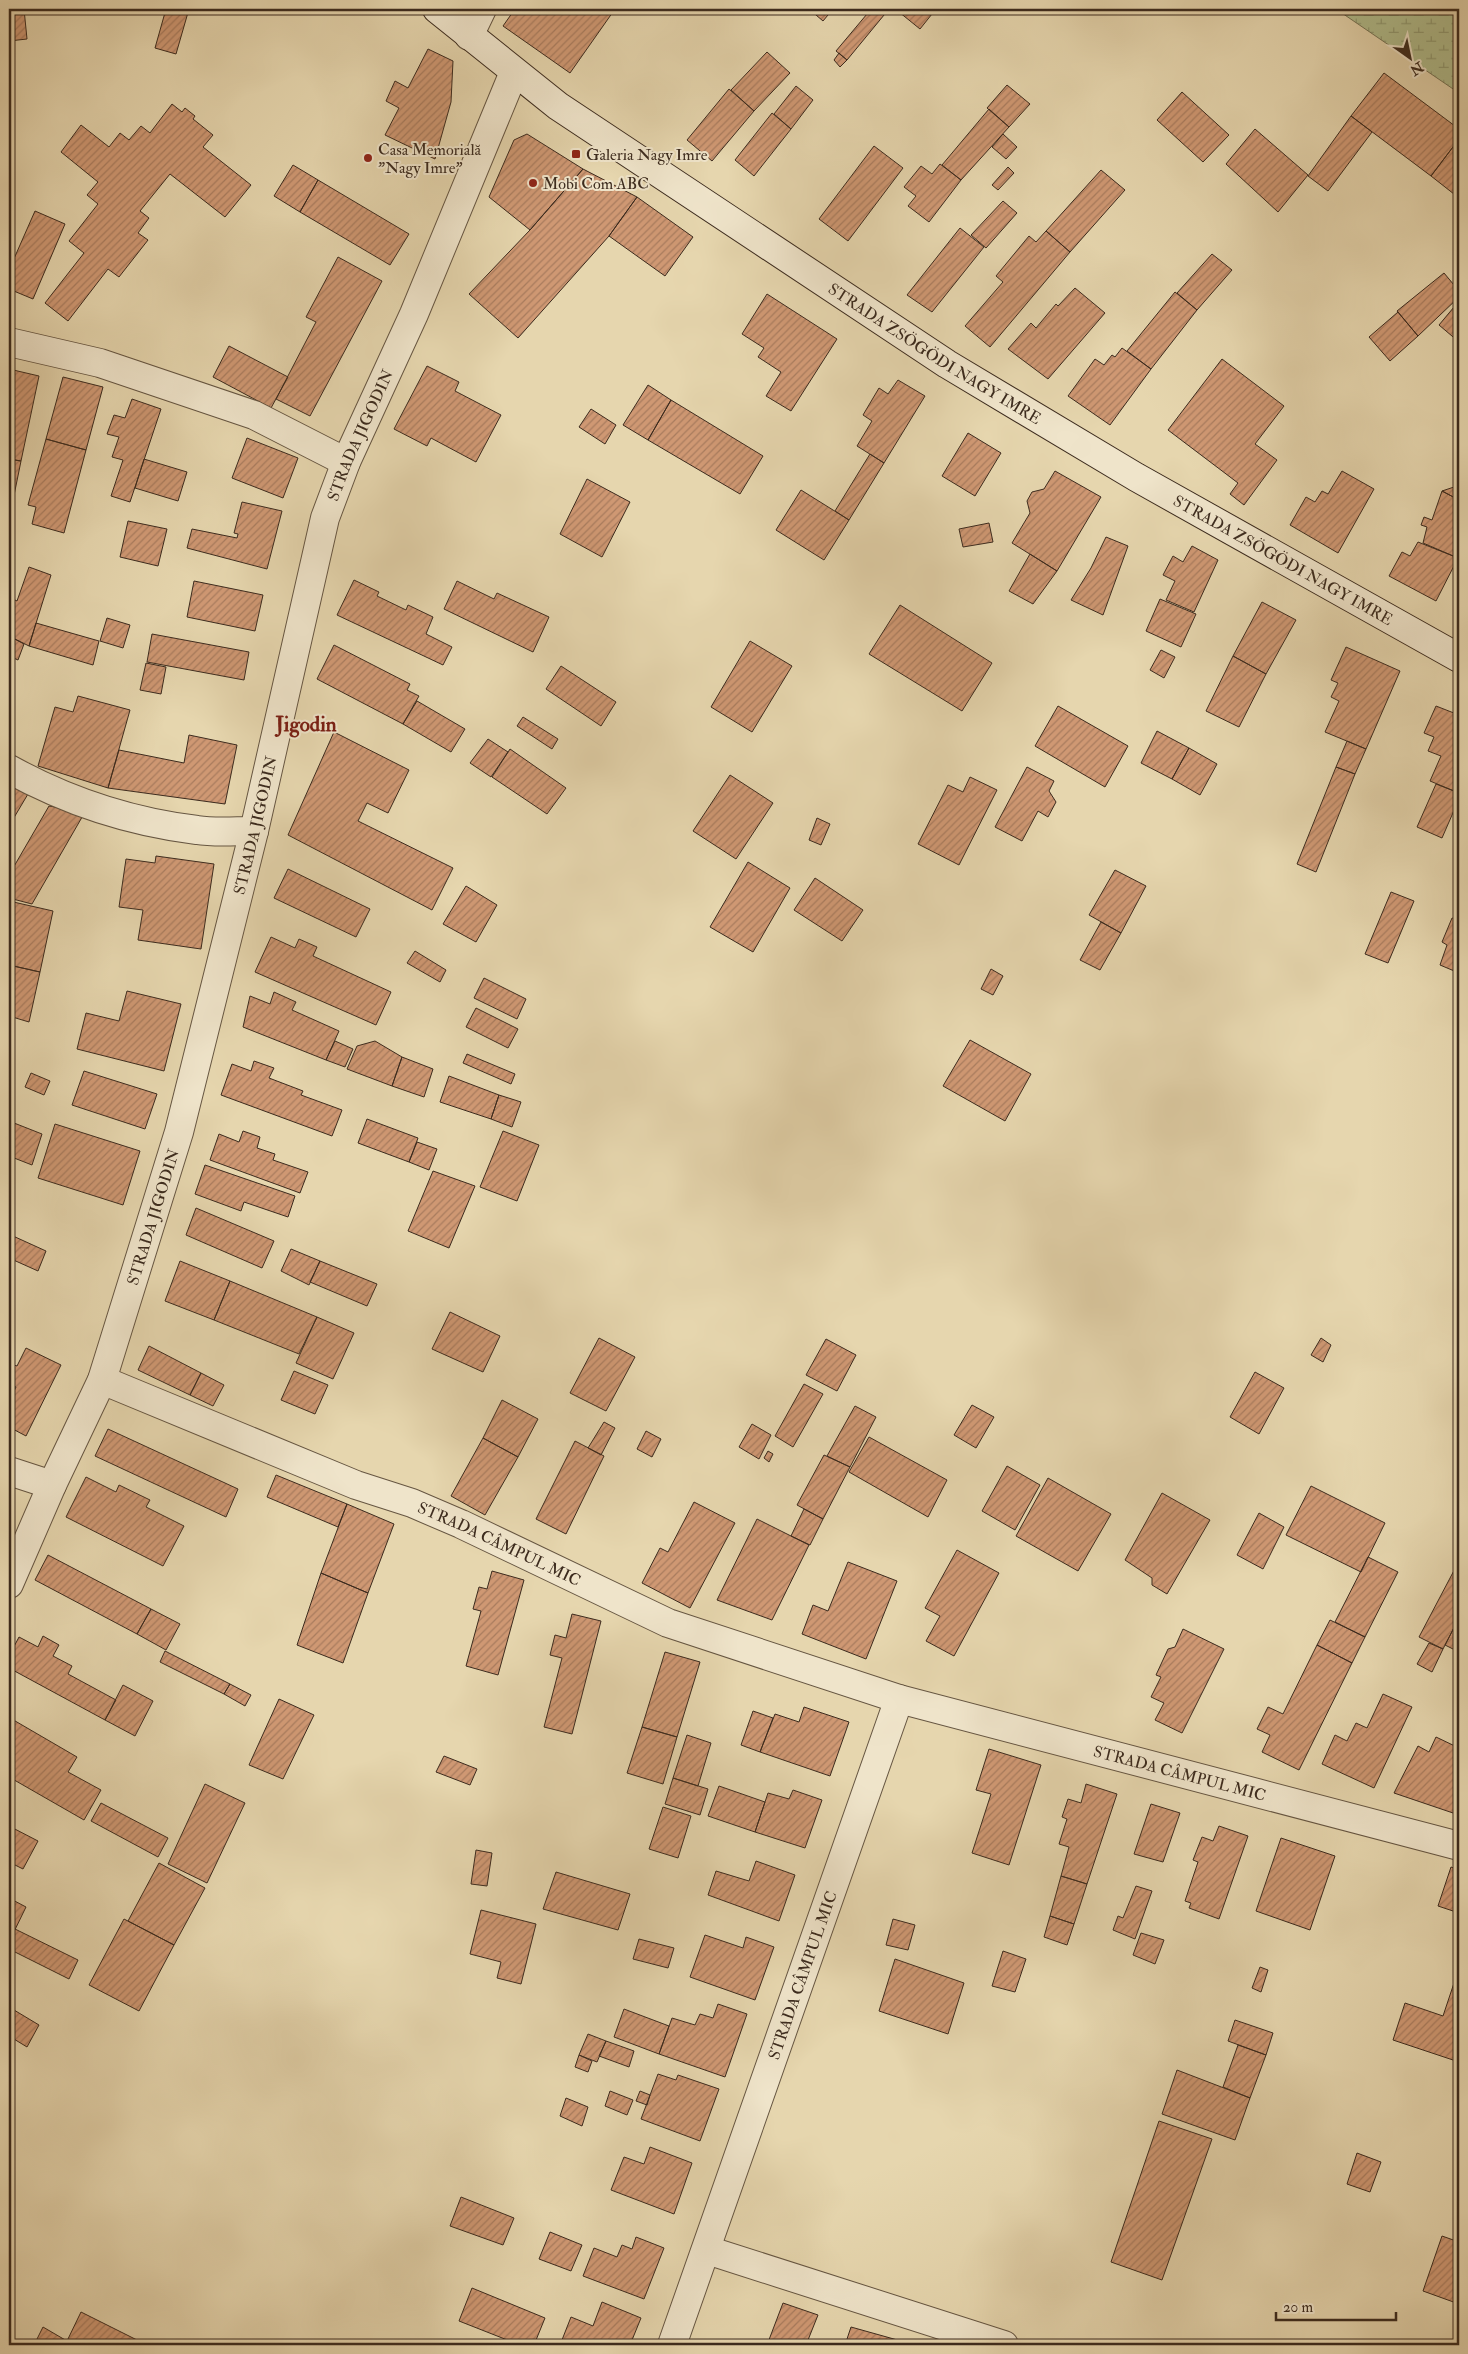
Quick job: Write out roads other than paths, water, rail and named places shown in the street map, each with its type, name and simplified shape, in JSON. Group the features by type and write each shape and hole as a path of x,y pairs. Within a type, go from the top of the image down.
{"street":[{"name":"STRADA ZSÖGÖDI NAGY IMRE","path":"436,9 558,106 947,364 1136,477 1459,658"},
{"path":"469,36 482,9"},
{"name":"STRADA JIGODIN","path":"9,1584 52,1485 102,1380 180,1132 254,831 326,518 346,462 414,314 514,72"},
{"path":"9,342 100,363 254,415 346,462"},
{"path":"9,769 44,788 120,815 198,830 254,831"},
{"name":"STRADA CÂMPUL MIC","path":"102,1380 356,1485 412,1503 445,1517 668,1623 899,1699 1459,1846"},
{"path":"9,1471 52,1485"},
{"name":"STRADA CÂMPUL MIC","path":"672,2345 707,2250 899,1699"},
{"path":"707,2250 1004,2345"}],"place":[{"name":"Galeria Nagy Imre","path":"576,154"},
{"name":"Casa Memorială \"Nagy Imre\"","path":"368,158"},
{"name":"Mobi Com ABC","path":"533,183"}],"district":[{"name":"Jigodin","path":"306,724"}]}
